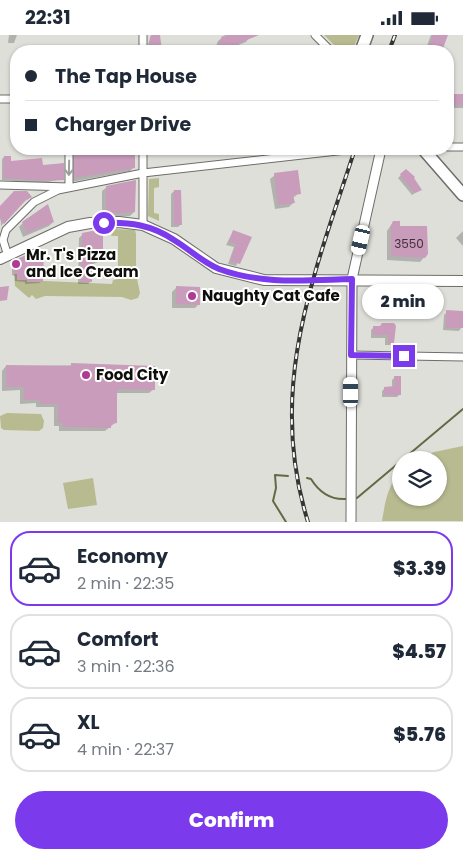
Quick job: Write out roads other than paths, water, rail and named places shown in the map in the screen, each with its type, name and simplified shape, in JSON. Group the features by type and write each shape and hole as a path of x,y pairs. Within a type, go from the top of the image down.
{"main road":[{"path":"428,155 463,195"},
{"path":"4,257 68,227 90,223 143,225 174,239 216,268 264,280 463,281"}],"street":[{"path":"315,35 325,45"},
{"path":"69,155 69,187"},
{"path":"143,155 143,225"},
{"path":"4,257 3,240 6,230 34,201 69,187 143,173 301,155"},
{"path":"352,521 352,279 380,155"},
{"path":"0,185 69,187"},
{"path":"351,355 463,357"}],"waterway":[{"path":"357,498 463,409"},
{"path":"286,522 273,501 276,488 275,475 288,476"},
{"path":"307,478 311,479 318,488 330,497 346,499"}],"railway":[{"path":"391,45 395,35"},
{"path":"308,522 296,473 292,425 294,378 300,333 311,287 353,155"}],"place":[{"name":"Mr. T's Pizza and Ice Cream","path":"16,264"},
{"name":"Naughty Cat Cafe","path":"192,296"},
{"name":"Food City","path":"86,375"}]}
